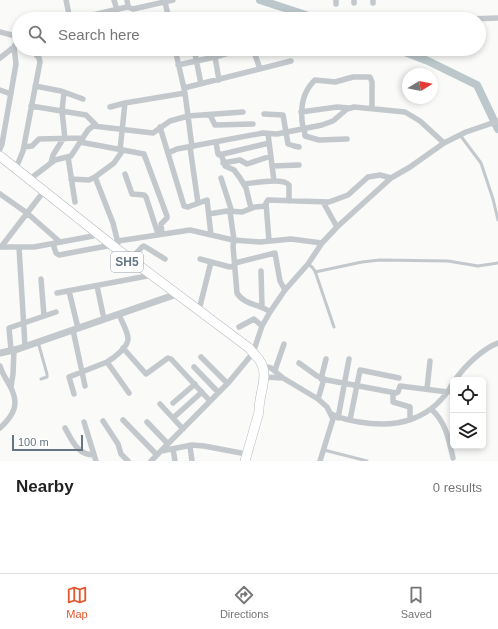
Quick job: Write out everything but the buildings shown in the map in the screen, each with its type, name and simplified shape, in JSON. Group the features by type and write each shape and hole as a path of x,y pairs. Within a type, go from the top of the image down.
{"main road":[{"name":"SH5","path":"0,156 118,245 131,259 175,295 246,352 254,355"},
{"name":"SH5","path":"0,162 93,236 147,276 199,310 249,348 262,366 264,376 258,404 259,412 242,459"}],"street":[{"path":"114,0 117,10"},
{"path":"127,0 128,7"},
{"path":"108,12 128,7 133,9 173,0"},
{"path":"68,2 69,12"},
{"path":"165,2 166,12"},
{"path":"486,18 498,18"},
{"path":"0,32 12,35"},
{"path":"0,58 12,49"},
{"path":"0,149 16,64 15,56"},
{"path":"16,168 22,157 32,106 40,60 37,56"},
{"path":"176,56 191,116 191,147 198,203"},
{"path":"195,56 201,84"},
{"path":"178,65 218,56"},
{"path":"255,56 260,69"},
{"path":"215,57 218,80"},
{"path":"110,107 184,90 201,84 291,61"},
{"path":"347,139 319,140 305,136 301,112 305,94 315,80 339,81 353,77 367,76 372,80 372,108"},
{"path":"35,86 64,92 83,99"},
{"path":"0,90 11,94"},
{"path":"51,163 52,155 64,139 62,111 64,92"},
{"path":"71,179 88,180 95,177 114,163 121,150 125,103"},
{"path":"32,106 86,115 96,125"},
{"path":"301,112 337,107 372,108 405,112 420,121 444,143"},
{"path":"168,153 177,149 263,133 276,134 334,121 349,108"},
{"path":"30,179 51,163 68,157 73,153 90,128 96,125 153,133 167,121 191,116 243,112"},
{"path":"264,114 283,115 288,144 299,147"},
{"path":"210,115 215,125 254,124"},
{"path":"151,461 254,355 262,326 270,312 285,290 308,264 322,243 337,227 391,178 410,167 444,143 466,132 498,121"},
{"path":"160,127 184,206 188,207 207,200 211,235"},
{"path":"268,134 274,181"},
{"path":"24,147 32,146 39,140 64,139 81,140 121,150 141,153 145,156 167,216 161,224 160,234"},
{"path":"216,142 218,154 269,143"},
{"path":"222,154 225,166 234,170 244,184 251,208"},
{"path":"223,162 240,160 247,164 271,156"},
{"path":"68,157 75,202"},
{"path":"272,166 300,165"},
{"path":"125,174 132,194 144,195 146,197 160,234"},
{"path":"269,241 266,206 268,200 334,201 348,196 368,177 380,175 391,178"},
{"path":"95,177 113,224 118,245 160,234 190,230 233,240 290,240 322,243"},
{"path":"221,178 231,212 237,289 240,296 249,303 262,307 270,312"},
{"path":"244,184 274,181 285,182 288,184 289,201"},
{"path":"0,194 27,213 60,242"},
{"path":"1,247 41,195"},
{"path":"323,202 337,227"},
{"path":"209,214 242,212 251,208 266,206"},
{"path":"1,247 34,247 93,236"},
{"path":"53,244 58,255 107,246"},
{"path":"131,259 144,246 165,260"},
{"path":"20,247 25,346"},
{"path":"200,259 230,267 235,264 275,253 280,280 285,290"},
{"path":"199,310 211,262"},
{"path":"261,270 262,307"},
{"path":"57,293 147,276"},
{"path":"41,280 44,316"},
{"path":"97,286 104,319"},
{"path":"69,291 85,386"},
{"path":"0,353 38,342 175,295"},
{"path":"11,387 13,374 13,350 9,328 56,312"},
{"path":"74,394 69,377 107,362 127,343 128,337 119,314"},
{"path":"239,328 254,319 262,326"},
{"path":"458,377 468,365 490,346 498,343"},
{"path":"275,370 284,344"},
{"path":"123,348 145,373 149,373 170,358 210,400"},
{"path":"202,357 227,383"},
{"path":"318,399 326,359"},
{"path":"338,418 349,359"},
{"path":"427,389 430,361"},
{"path":"107,362 129,393"},
{"path":"299,363 323,379 357,386 393,393 398,392 400,386 448,392"},
{"path":"0,366 11,387 14,403 14,412 0,426"},
{"path":"262,366 275,370 283,378 318,399 327,407 333,419 320,461"},
{"path":"194,367 218,392"},
{"path":"350,420 361,370 399,378"},
{"path":"264,376 283,378"},
{"path":"173,403 195,384"},
{"path":"330,413 338,418 383,425 410,420 425,414 450,388"},
{"path":"173,418 202,392"},
{"path":"393,393 393,402 410,407 410,420"},
{"path":"160,404 183,429"},
{"path":"431,409 438,415 447,431 456,459"},
{"path":"123,420 158,453"},
{"path":"103,421 118,444 122,454 128,461"},
{"path":"84,422 95,458"},
{"path":"147,422 168,444"},
{"path":"65,428 76,448 95,458"},
{"path":"190,446 192,461"},
{"path":"158,453 173,448 204,446 242,459"},
{"path":"173,448 175,461"}],"lane":[{"path":"460,135 481,163 493,199 498,220"},
{"path":"315,272 362,262 380,260 448,261 478,266 498,263"},
{"path":"308,264 315,272 334,328"},
{"path":"38,342 47,374 47,377 41,379"},
{"path":"323,450 367,460"}],"waterway":[{"path":"260,0 297,12"},
{"path":"415,56 477,85 498,129"}]}
